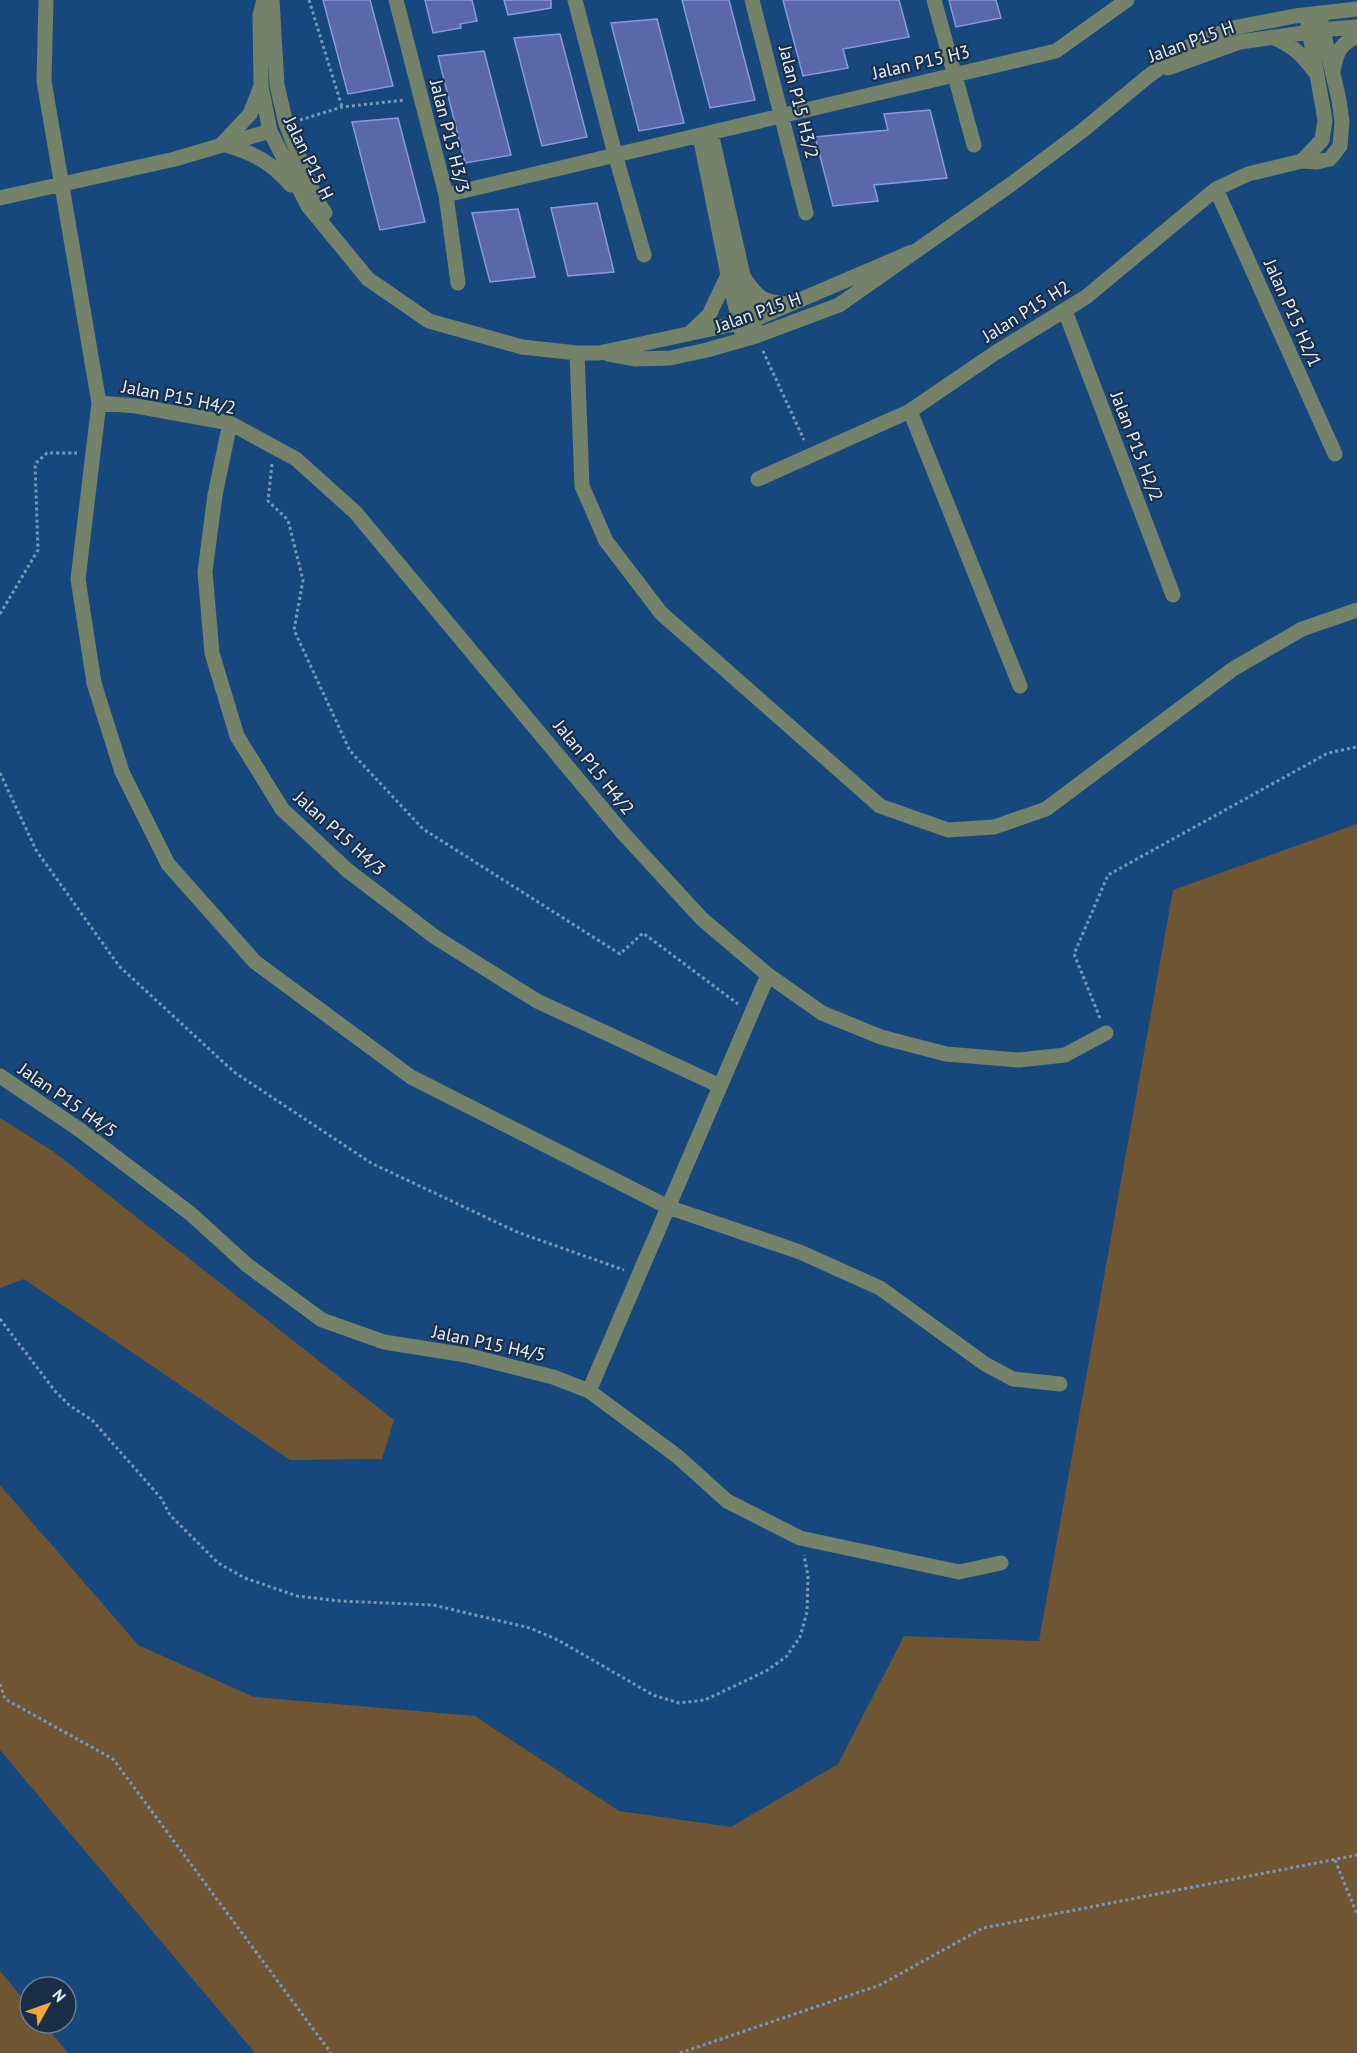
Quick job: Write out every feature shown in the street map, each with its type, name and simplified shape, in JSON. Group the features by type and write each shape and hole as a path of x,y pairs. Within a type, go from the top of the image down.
{"street":[{"path":"46,0 44,81 99,403 78,579 94,683 122,772 168,864 255,962 411,1077 668,1207 800,1252 880,1288 985,1364 1013,1379 1060,1384"},
{"name":"Jalan P15 H","path":"264,0 260,15 261,86 270,131 308,206 368,279 429,321 522,347 599,353 636,359 670,358 750,338 839,305 1019,179 1186,48 1233,28 1312,14 1357,9"},
{"name":"Jalan P15 H","path":"272,0 277,85 286,124 317,201 368,279"},
{"name":"Jalan P15 H3/3","path":"396,0 446,195 458,283"},
{"path":"575,0 644,255"},
{"name":"Jalan P15 H3/2","path":"752,0 783,114 806,213"},
{"path":"934,0 974,145"},
{"name":"Jalan P15 H3","path":"446,195 1056,51 1127,0"},
{"path":"1302,161 1322,140 1325,120 1317,75 1316,31 1312,14"},
{"name":"Jalan P15 H","path":"1146,78 1240,42 1357,27"},
{"name":"Jalan P15 H2","path":"758,479 910,411 995,353 1065,311 1125,266 1216,189 1248,174 1302,161 1317,162 1330,159 1340,146 1342,123 1333,73 1316,31"},
{"path":"1333,73 1335,58 1341,45 1357,36"},
{"path":"1272,38 1286,43 1304,56 1317,75"},
{"path":"0,198 175,159 270,131 275,121 277,85"},
{"path":"223,146 250,114 261,86"},
{"path":"270,131 280,138 306,172"},
{"path":"705,135 750,338"},
{"path":"223,146 254,155 278,169 308,206"},
{"name":"Jalan P15 H2/1","path":"1216,189 1335,454"},
{"name":"Jalan P15 H","path":"599,353 746,322 912,252"},
{"path":"734,274 766,302 790,304"},
{"path":"689,334 709,315 734,274"},
{"name":"Jalan P15 H2/2","path":"1065,311 1173,595"},
{"path":"577,353 582,486 606,541 654,604 711,658 880,806 948,830 994,827 1046,809 1233,669 1302,629 1357,610"},
{"name":"Jalan P15 H4/2","path":"99,403 136,406 230,423 296,459 355,512 622,832 702,919 768,975 822,1013 881,1037 946,1054 1019,1060 1065,1055 1106,1033"},
{"path":"910,411 1020,686"},
{"name":"Jalan P15 H4/3","path":"230,423 215,495 204,572 212,653 237,736 282,809 347,870 435,937 537,1001 720,1086"},
{"path":"589,1391 768,975"},
{"name":"Jalan P15 H4/5","path":"0,1076 80,1130 190,1214 247,1265 322,1320 384,1342 466,1355 554,1377 589,1391 677,1456 727,1501 800,1538 959,1572 1001,1563"}],"path":[{"path":"309,0 342,107"},
{"path":"286,124 342,107 421,98"},
{"path":"750,338 810,455"},
{"path":"273,447 268,501 288,520 303,580 294,630 350,751 423,829 620,954 643,933 751,1014"},
{"path":"0,614 38,550 35,464 47,453 93,453"},
{"path":"1106,1033 1074,954 1108,875 1328,753 1357,747"},
{"path":"0,773 36,850 119,966 234,1072 371,1163 518,1232 639,1275"},
{"path":"0,1318 55,1391 69,1405 92,1420 161,1498 170,1515 218,1563 245,1578 297,1596 340,1601 433,1605 530,1628 558,1640 653,1695 679,1703 705,1700 766,1671 786,1657 800,1637 807,1612 808,1576 800,1538"},
{"path":"0,1684 5,1699 113,1759 331,2053"},
{"path":"680,2053 880,1985 982,1928 1357,1856"},
{"path":"1335,1860 1357,1914"}],"shaded area":[{"path":"1357,824 1357,2053 255,2053 0,1750 0,1485 138,1645 254,1697 475,1716 619,1811 731,1827 838,1764 904,1636 1039,1641 1173,890"},
{"path":"0,1118 54,1152 394,1420 382,1459 290,1460 24,1279 0,1288"},
{"path":"0,1971 18,1993 18,2035 53,2035 68,2053 0,2053"}],"building":[{"path":"323,0 370,0 393,86 348,94"},
{"path":"425,0 472,0 477,21 460,24 461,28 433,33"},
{"path":"504,0 551,0 551,8 508,15"},
{"path":"682,0 729,0 755,100 710,108"},
{"path":"783,0 899,0 909,37 843,49 848,68 803,76"},
{"path":"949,0 996,0 1001,18 956,27"},
{"path":"657,19 684,123 639,131 611,23"},
{"path":"560,34 587,137 542,146 514,38"},
{"path":"484,51 511,155 465,163 438,56"},
{"path":"930,110 947,178 874,185 878,201 833,206 815,137 888,130 884,114"},
{"path":"398,118 425,222 380,230 352,122"},
{"path":"597,203 614,272 568,276 551,208"},
{"path":"518,209 535,277 490,282 472,213"}]}
